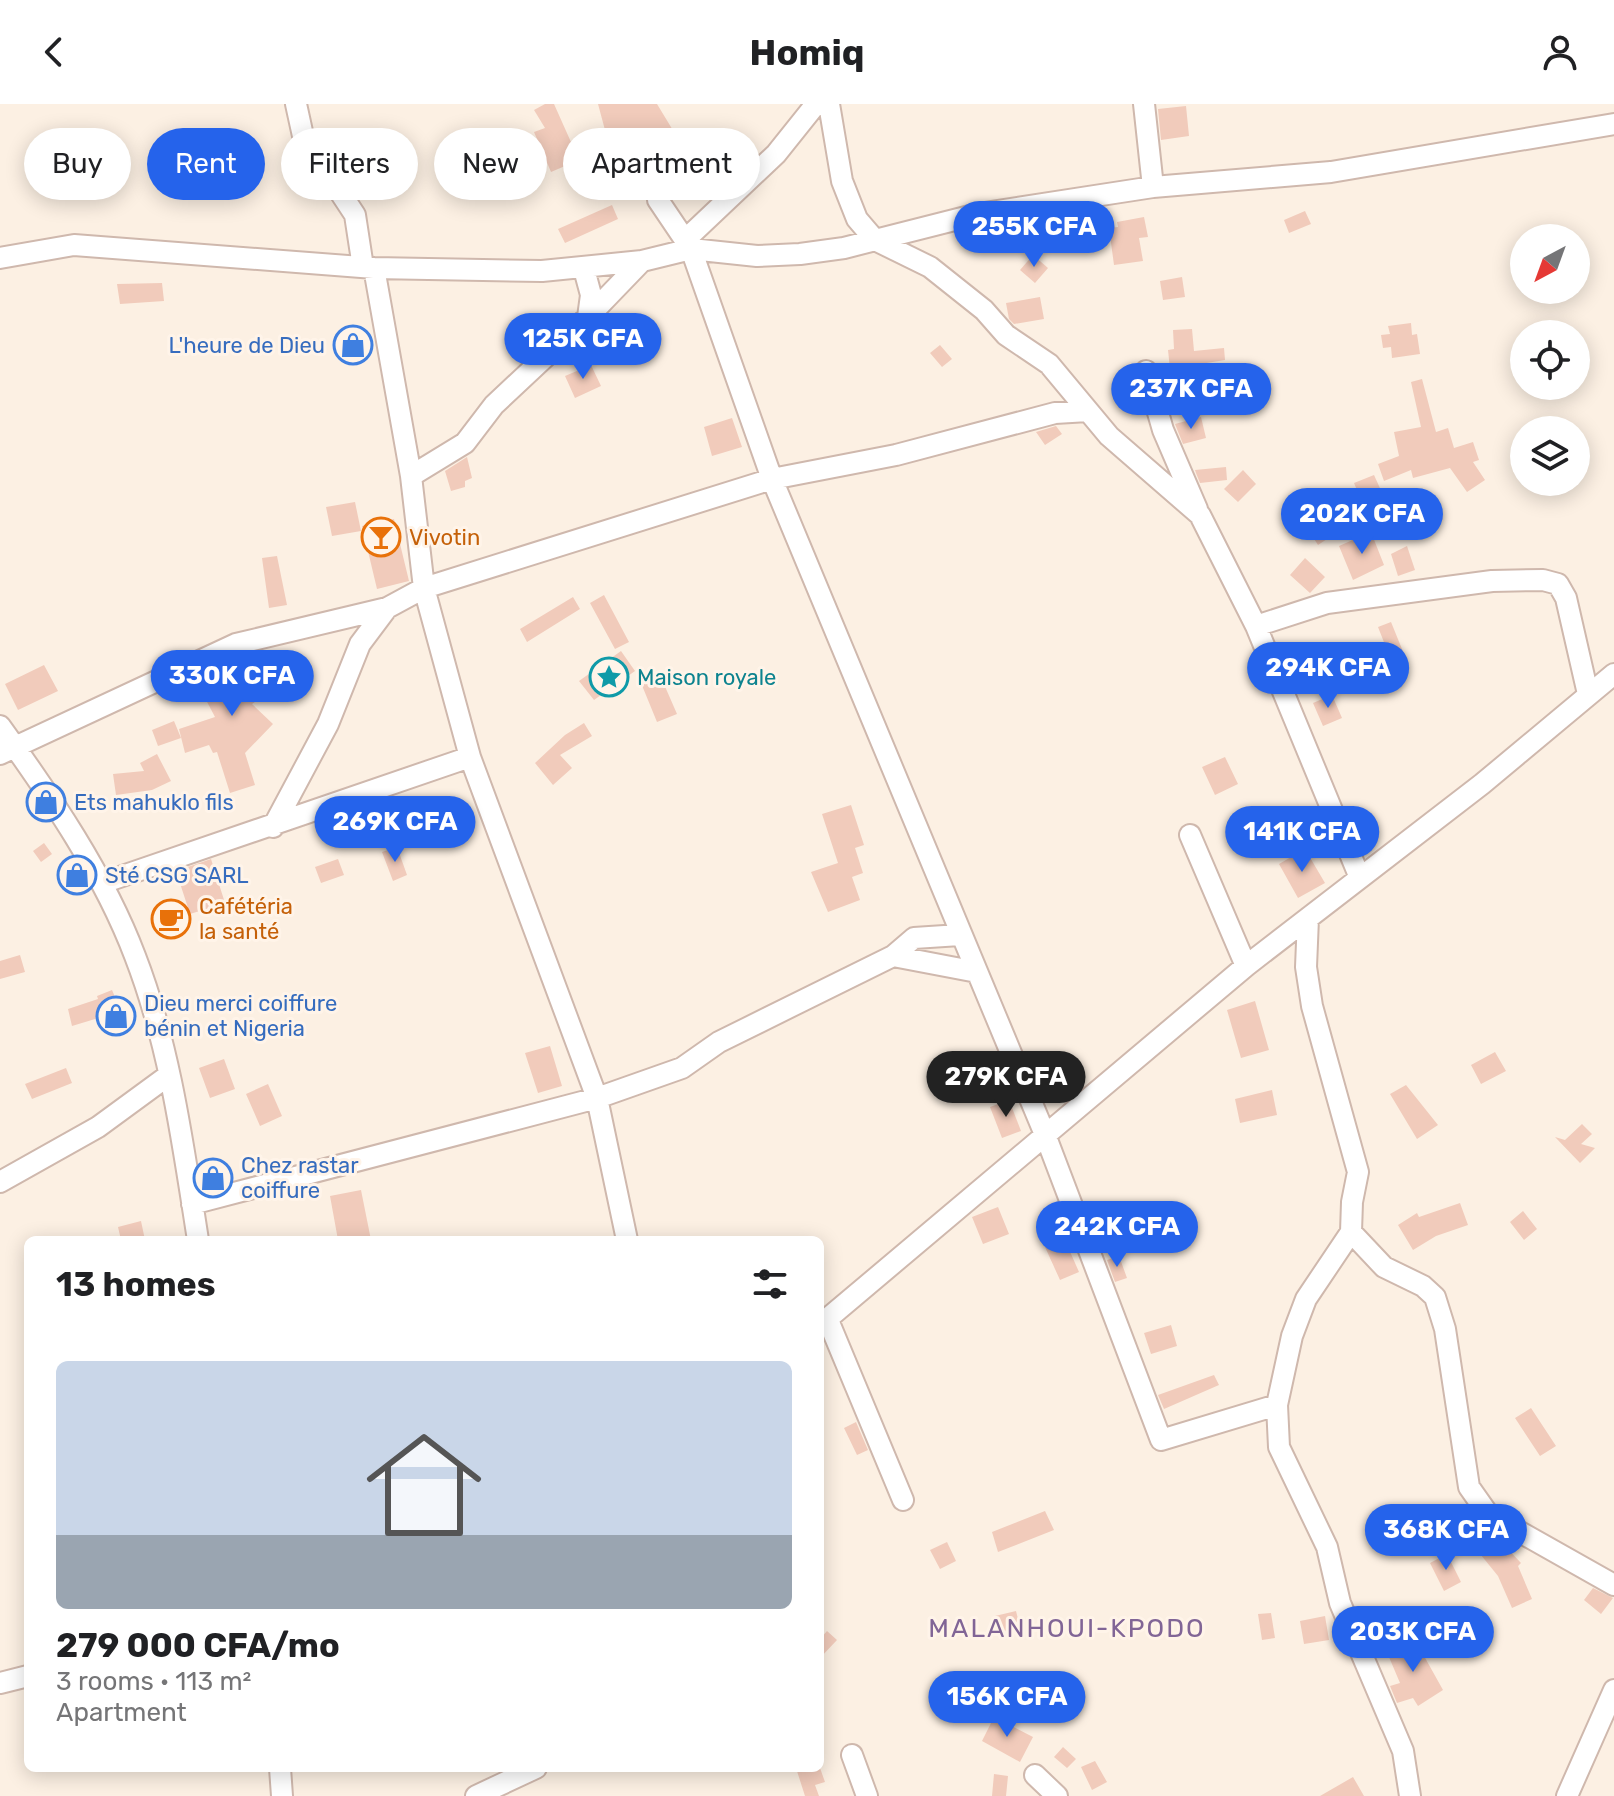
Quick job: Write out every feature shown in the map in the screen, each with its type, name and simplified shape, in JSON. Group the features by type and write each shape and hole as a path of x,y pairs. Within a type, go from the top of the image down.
{"street":[{"path":"296,104 303,136 355,215 411,476 424,588 470,757 597,1098 626,1236"},
{"path":"0,258 74,245 368,267 465,271 584,269 642,261 688,244 776,154 816,104"},
{"path":"829,104 842,181 857,219 875,240 930,267 984,310 1006,335 1049,364 1109,436 1200,515"},
{"path":"1144,104 1153,187"},
{"path":"688,244 757,256 800,254 875,240 978,214 1153,187 1331,172 1614,124"},
{"path":"658,200 688,244 772,479 1046,1137 1161,1440 1277,1405"},
{"path":"411,476 465,443 494,405 588,317 642,261"},
{"path":"584,269 591,295 588,317"},
{"path":"1146,371 1163,430 1200,515 1256,626 1360,878"},
{"path":"8,751 132,690 236,644 387,608 424,588 772,479 896,455 1055,413 1088,411"},
{"path":"1256,626 1327,603 1492,581 1543,580 1558,584 1566,598 1588,694"},
{"path":"273,827 328,724 360,644 387,608"},
{"path":"903,1500 824,1322 1246,966 1482,784 1614,674"},
{"path":"0,726 8,751 102,883 135,955 169,1075 197,1236"},
{"path":"102,883 273,827 470,757"},
{"path":"1190,835 1246,966"},
{"path":"1308,918 1306,967 1312,1006 1358,1172 1352,1202 1351,1232 1306,1299 1292,1336 1277,1405 1279,1447 1327,1547 1340,1603 1403,1751 1410,1796"},
{"path":"192,1204 597,1098 682,1068 719,1042 893,956 905,943 924,935 960,935"},
{"path":"893,956 977,972"},
{"path":"0,1182 129,1107 169,1075"},
{"path":"1351,1232 1384,1267 1423,1286 1435,1297 1445,1329 1469,1487 1488,1514 1614,1585"},
{"path":"0,1683 24,1677"},
{"path":"1567,1796 1614,1690"},
{"path":"852,1755 867,1796"},
{"path":"280,1772 282,1796"},
{"path":"476,1796 527,1772"},
{"path":"1035,1775 1057,1796"}],"building":[{"path":"545,104 554,104 565,128 563,167 551,172 547,163 547,128 534,110"},
{"path":"598,104 657,104 672,128 604,128"},
{"path":"1186,106 1189,136 1161,140 1158,109"},
{"path":"612,205 618,219 565,243 558,229"},
{"path":"1305,211 1311,224 1289,233 1284,220"},
{"path":"1144,217 1148,237 1139,238 1143,261 1114,265 1109,228 1118,227 1117,222"},
{"path":"1033,255 1048,268 1035,283 1020,270"},
{"path":"1182,277 1185,297 1163,300 1160,281"},
{"path":"162,283 164,301 120,304 117,284"},
{"path":"1040,297 1044,319 1014,324 1009,319 1006,303"},
{"path":"1411,323 1412,335 1417,334 1420,354 1392,358 1391,347 1383,348 1381,335 1390,334 1388,326"},
{"path":"1192,329 1194,351 1224,348 1225,360 1170,369 1168,350 1174,349 1173,330"},
{"path":"940,345 952,359 942,367 930,353"},
{"path":"591,365 601,386 575,398 565,376"},
{"path":"1422,379 1436,432 1448,428 1454,448 1473,442 1479,460 1473,462 1485,480 1467,492 1450,468 1413,478 1411,470 1384,481 1378,464 1399,456 1394,432 1421,427 1411,382"},
{"path":"1201,417 1206,438 1183,444 1175,424"},
{"path":"732,418 742,447 712,456 704,427"},
{"path":"1056,426 1062,434 1045,445 1036,432"},
{"path":"467,457 472,478 465,481 465,487 451,491 445,471"},
{"path":"1226,467 1227,480 1200,483 1195,470"},
{"path":"1243,470 1256,484 1238,502 1224,489"},
{"path":"1374,475 1394,519 1373,528 1354,483"},
{"path":"1314,499 1336,533 1318,545 1296,511"},
{"path":"355,502 361,531 332,536 326,507"},
{"path":"394,519 409,581 377,589 362,526"},
{"path":"1371,532 1384,565 1353,580 1339,546"},
{"path":"1407,546 1415,570 1398,576 1391,554"},
{"path":"277,556 287,605 269,608 262,558"},
{"path":"1305,558 1325,577 1310,593 1290,575"},
{"path":"604,595 629,642 615,649 590,603"},
{"path":"573,597 580,609 527,642 520,629"},
{"path":"1391,622 1404,654 1391,660 1378,627"},
{"path":"621,651 635,671 594,700 579,681"},
{"path":"252,654 274,689 252,704 273,724 245,753 255,785 230,793 217,752 213,753 209,745 185,753 179,729 215,717 195,679"},
{"path":"44,665 58,691 18,710 5,684"},
{"path":"660,675 677,714 657,722 641,683"},
{"path":"1332,695 1342,718 1323,726 1313,703"},
{"path":"174,721 181,738 158,746 152,730"},
{"path":"584,723 592,736 560,755 572,768 553,785 535,763 565,735"},
{"path":"157,754 171,781 152,790 116,795 113,774 144,771 140,763"},
{"path":"1225,757 1238,784 1215,795 1202,767"},
{"path":"851,805 864,845 855,848 863,873 852,877 860,900 828,912 811,872 838,863 822,814"},
{"path":"44,843 52,854 41,862 33,851"},
{"path":"397,847 407,875 393,881 382,852"},
{"path":"1305,849 1325,883 1298,898 1279,864"},
{"path":"211,859 225,903 190,914 176,871"},
{"path":"338,859 344,875 321,883 315,867"},
{"path":"20,955 25,972 0,979 0,961"},
{"path":"112,990 127,1025 112,1032 105,1016 72,1026 68,1009 98,999 97,996"},
{"path":"1255,1001 1269,1050 1241,1058 1227,1010"},
{"path":"550,1046 562,1086 538,1093 525,1053"},
{"path":"1495,1052 1506,1071 1481,1084 1471,1065"},
{"path":"224,1059 235,1089 210,1098 199,1068"},
{"path":"66,1068 72,1083 32,1099 25,1084"},
{"path":"268,1084 282,1116 260,1126 246,1094"},
{"path":"1406,1085 1438,1125 1417,1139 1390,1094"},
{"path":"1272,1090 1277,1115 1240,1123 1235,1099"},
{"path":"1009,1100 1021,1131 1002,1138 990,1107"},
{"path":"1582,1124 1592,1134 1581,1144 1595,1148 1580,1163 1555,1137 1565,1140"},
{"path":"361,1190 370,1236 337,1236 330,1196"},
{"path":"1460,1203 1468,1225 1436,1236 1413,1250 1398,1225 1417,1213 1419,1217"},
{"path":"998,1207 1009,1234 983,1244 972,1217"},
{"path":"1523,1211 1537,1229 1524,1240 1510,1222"},
{"path":"141,1221 144,1236 120,1236 118,1227"},
{"path":"1064,1238 1079,1272 1060,1280 1045,1247"},
{"path":"1119,1256 1127,1278 1115,1282 1107,1260"},
{"path":"1171,1325 1177,1346 1151,1354 1144,1333"},
{"path":"1214,1375 1219,1385 1164,1409 1158,1395"},
{"path":"1531,1408 1556,1446 1540,1456 1515,1418"},
{"path":"856,1422 868,1450 857,1455 844,1428"},
{"path":"1045,1511 1054,1530 998,1552 992,1532"},
{"path":"1490,1530 1521,1563 1518,1566 1532,1599 1512,1608 1498,1576 1472,1544"},
{"path":"947,1542 956,1561 940,1569 930,1550"},
{"path":"1447,1554 1461,1582 1444,1591 1430,1563"},
{"path":"1593,1588 1613,1598 1601,1614 1584,1600"},
{"path":"1016,1611 1020,1627 1000,1632 995,1616"},
{"path":"1271,1613 1275,1638 1262,1640 1258,1614"},
{"path":"1325,1616 1329,1640 1304,1644 1300,1621"},
{"path":"827,1631 837,1640 824,1654 824,1634"},
{"path":"1414,1638 1443,1690 1418,1706 1413,1698 1397,1703 1390,1686 1400,1683 1386,1650"},
{"path":"956,1677 970,1710 954,1716 940,1684"},
{"path":"994,1717 1033,1737 1020,1762 982,1741"},
{"path":"1063,1747 1076,1759 1067,1768 1054,1757"},
{"path":"1095,1761 1107,1782 1092,1790 1081,1767"},
{"path":"797,1772 821,1772 825,1782 815,1785 819,1796 805,1796"},
{"path":"994,1774 1008,1776 1006,1796 992,1796"},
{"path":"1353,1777 1364,1796 1320,1796"}],"place":[{"name":"L'heure de Dieu","path":"353,345"},
{"name":"Vivotin","path":"381,537"},
{"name":"Maison royale","path":"609,677"},
{"name":"Ets mahuklo fils","path":"46,802"},
{"name":"Sté CSG SARL","path":"77,875"},
{"name":"Cafétéria la santé","path":"171,919"},
{"name":"Dieu merci coiffure bénin et Nigeria","path":"116,1016"},
{"name":"Chez rastar coiffure","path":"213,1178"}],"district":[{"name":"MALANHOUI-KPODO","path":"1067,1628"}]}
